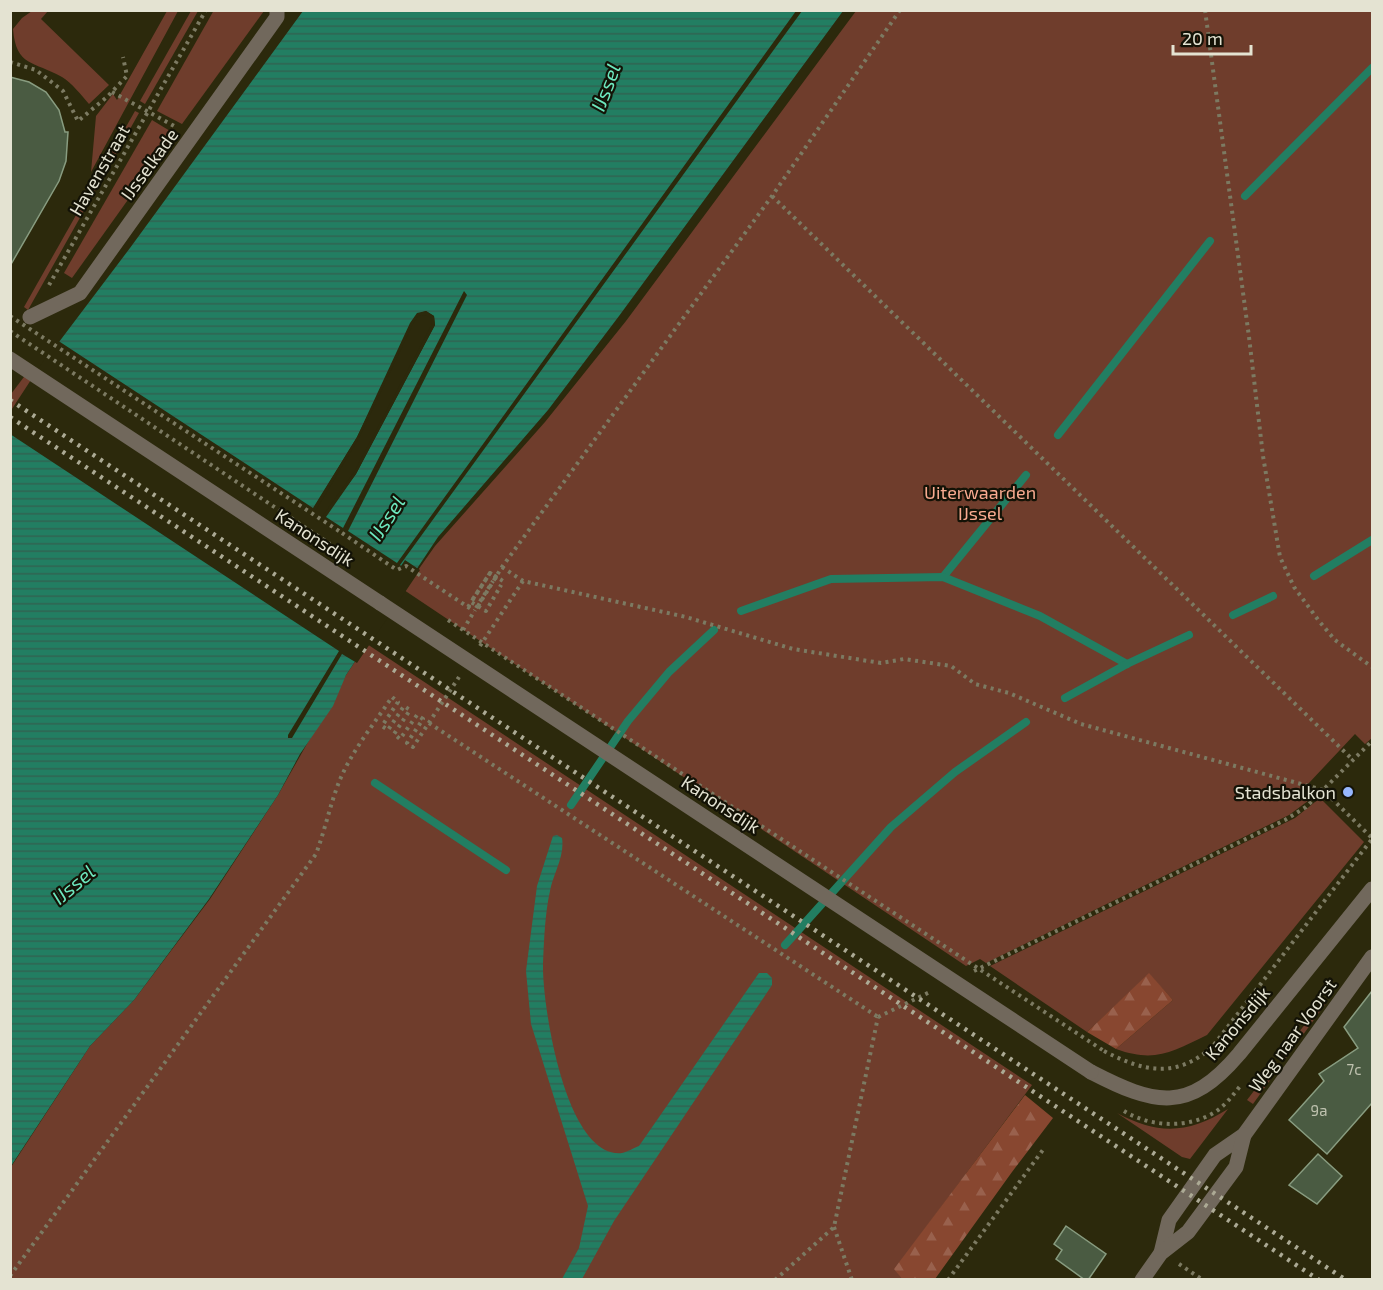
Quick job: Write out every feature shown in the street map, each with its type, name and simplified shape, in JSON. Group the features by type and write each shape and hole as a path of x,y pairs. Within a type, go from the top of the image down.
{"street":[{"name":"IJsselkade","path":"30,317 80,293 277,17 277,10"},
{"name":"Kanonsdijk","path":"10,359 1091,1072 1124,1089 1161,1099 1176,1098 1210,1083 1239,1054 1372,889"},
{"name":"Weg naar Voorst","path":"1161,1253 1169,1221 1215,1155 1244,1135 1372,957"},
{"name":"Weg naar Voorst","path":"1142,1280 1161,1253 1188,1232 1236,1167 1244,1135"}],"path":[{"name":"Havenstraat","path":"47,287 206,10"},
{"path":"478,606 502,567 772,196 900,10"},
{"path":"1205,10 1263,456 1280,556 1294,587 1318,621 1335,640 1372,667"},
{"path":"10,62 36,70 63,91 78,121 127,76 123,57"},
{"path":"112,92 192,136"},
{"path":"772,196 1353,760"},
{"name":"Kanonsdijk","path":"10,316 397,570 406,566 474,611"},
{"path":"10,340 30,317"},
{"name":"Kanonsdijk","path":"10,331 330,544"},
{"path":"502,567 523,581 686,616 793,649 881,663 904,658 951,666 975,684 1010,693 1081,724 1323,790 1372,838"},
{"path":"468,607 490,573"},
{"path":"490,573 495,579 503,581 486,611 471,602 490,573"},
{"path":"463,630 495,579"},
{"name":"Kanonsdijk","path":"445,619 1104,1051 1137,1066 1166,1069 1184,1065 1200,1057 1213,1046 1372,838"},
{"path":"10,1276 316,854 324,835 339,782 392,698 398,702 382,726"},
{"path":"388,730 404,706 410,710 394,735"},
{"path":"400,739 417,715 423,719 407,743"},
{"path":"376,722 413,747 429,723 878,1017"},
{"path":"968,974 1285,820 1306,807 1372,741"},
{"path":"878,1017 938,988"},
{"path":"852,1280 834,1227 878,1017"},
{"path":"948,1280 1045,1147"},
{"path":"776,1280 834,1227"}],"green space":[{"path":"214,10 264,11 182,124 157,111"},
{"path":"32,11 48,11 41,19 109,85 89,104 66,80 22,57 13,29"},
{"path":"167,11 178,11 91,172 96,116 113,94 117,100"},
{"path":"191,11 198,11 145,104 140,101"},
{"name":"Uiterwaarden IJssel","path":"856,11 1372,11 1372,738 1365,744 1355,734 1308,784 1316,795 1289,815 986,963 980,959 966,966 404,590 435,546 545,422 626,321"},
{"path":"135,111 139,113 28,310 24,307"},
{"path":"152,120 175,134 72,278 64,273"},
{"path":"30,369 41,377 11,420 11,394"},
{"path":"367,644 1032,1085 895,1269 902,1279 11,1280 11,1167 90,1046 134,1000 210,899 278,795 346,675"},
{"path":"1320,798 1364,842 1207,1035 1163,1054 1142,1055 1116,1049 1173,1000 1149,974 1087,1032 990,966 1295,818"},
{"path":"1149,973 1173,1000 1116,1049 1087,1032"},
{"path":"1324,1000 1327,1002 1286,1058 1281,1055"},
{"path":"1276,1062 1281,1065 1253,1104 1247,1100"},
{"path":"1025,1095 1053,1118 935,1279 902,1279 894,1269"},
{"path":"1228,1109 1190,1159 1182,1157 1117,1113 1146,1125 1173,1129 1200,1123"}],"water":[{"name":"IJssel","path":"303,11 843,11 548,410 438,537 346,675 333,706 300,754 278,795 209,899 134,1000 90,1046 11,1166 11,418 59,342","holes":["426,311 434,316 435,325 356,474 318,525 312,523 310,514 357,437 417,314"]},
{"path":"557,835 562,838 562,851 550,891 544,936 543,964 547,1011 561,1075 572,1106 585,1131 602,1148 622,1153 639,1146 759,973 767,973 772,978 772,985 614,1221 582,1279 562,1279 579,1248 588,1206 531,1024 526,971 537,886 553,836"}],"pier":[{"path":"796,11 802,11 400,565 405,560 420,570 357,663 342,654 292,738 288,738 288,735 339,651 10,434 10,412 57,340 313,508 357,437 410,323 417,313 426,311 434,316 435,325 356,474 326,517 343,528 464,291 467,295 348,531 397,563","holes":["425,315 431,318 432,324 354,472 318,522 313,515 359,438 413,324 418,316"]}],"building":[{"path":"10,77 29,82 46,92 59,110 65,132 68,132 66,161 59,181 10,266"},
{"path":"1372,991 1372,1103 1327,1154 1289,1120 1324,1081 1319,1074 1358,1048 1344,1027"},
{"path":"1318,1154 1342,1176 1317,1204 1289,1185"},
{"path":"1066,1226 1106,1254 1088,1280 1056,1259 1062,1250 1054,1244"}],"waterway":[{"path":"1245,196 1372,68"},
{"path":"1058,435 1210,241"},
{"path":"943,577 1026,475"},
{"path":"1314,576 1372,540"},
{"path":"741,611 831,579 943,577 1040,616 1127,664"},
{"path":"1233,615 1273,596"},
{"path":"571,805 628,721 669,672 714,630"},
{"path":"1065,698 1127,664 1189,635"},
{"path":"785,945 891,827 955,772 1026,722"},
{"path":"375,783 506,870"}],"railway":[{"path":"10,400 1346,1280"},
{"path":"10,417 1319,1280"}],"place":[{"name":"Stadsbalkon","path":"1348,792"}]}
